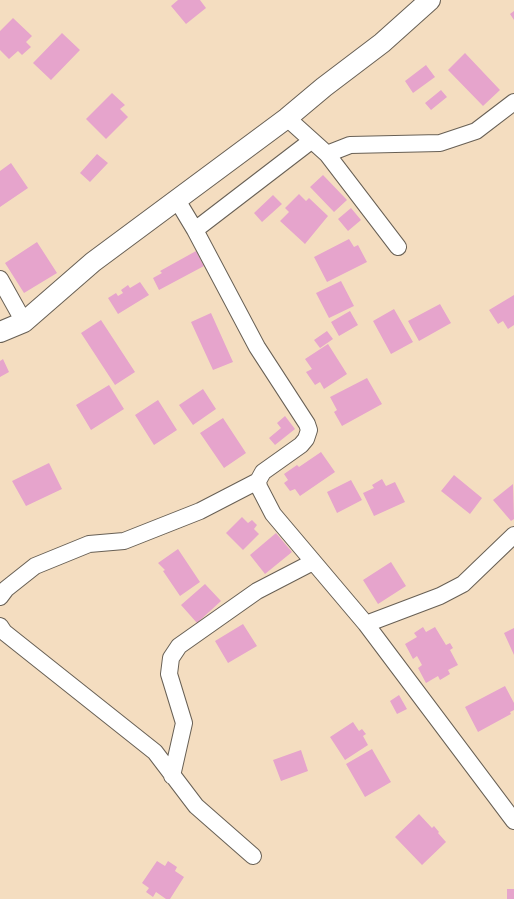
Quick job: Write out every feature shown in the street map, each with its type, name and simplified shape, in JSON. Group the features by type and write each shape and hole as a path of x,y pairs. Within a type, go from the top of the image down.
{"street":[{"path":"0,332 24,322 93,262 288,118 324,87 382,44 430,0"},
{"path":"327,154 350,145 440,143 476,131 514,102"},
{"path":"288,118 311,141 327,154 398,247"},
{"path":"195,230 311,141"},
{"path":"0,597 6,589 35,566 89,544 124,541 200,511 258,481 263,472 301,445 306,439 309,430 307,424 257,347 195,230 177,200"},
{"path":"0,280 24,322"},
{"path":"258,481 259,487 273,514 366,624 514,820"},
{"path":"366,624 440,596 463,584 514,535"},
{"path":"172,776 184,722 169,674 171,658 179,646 257,591 314,562"},
{"path":"0,626 10,637 154,752 196,806 253,856"}],"building":[{"path":"178,0 200,0 206,8 186,24 171,6"},
{"path":"514,11 514,20 510,14"},
{"path":"13,18 32,36 26,42 31,47 22,55 18,51 9,59 0,50 0,31"},
{"path":"62,33 80,50 51,80 33,63"},
{"path":"465,53 500,90 483,106 448,70"},
{"path":"426,65 435,77 413,93 405,81"},
{"path":"441,90 447,97 431,110 425,103"},
{"path":"112,93 125,105 120,109 128,117 106,139 86,119"},
{"path":"97,154 108,163 90,182 80,173"},
{"path":"11,163 28,188 0,207 0,171"},
{"path":"323,175 347,200 334,212 310,187"},
{"path":"299,194 306,201 309,198 328,216 305,244 280,221 289,212 285,208"},
{"path":"273,195 282,204 262,222 254,213"},
{"path":"351,208 361,220 348,231 338,219"},
{"path":"349,239 354,247 358,245 367,262 327,282 314,257"},
{"path":"37,242 57,273 24,293 5,263"},
{"path":"196,251 204,266 159,290 153,278 162,273 160,271"},
{"path":"341,281 354,306 329,318 316,293"},
{"path":"140,282 149,295 118,314 108,298 116,293 118,296 123,293 121,290 128,285 130,288"},
{"path":"514,295 514,325 508,329 503,321 498,324 489,310"},
{"path":"440,304 451,323 419,341 408,321"},
{"path":"394,309 413,342 391,354 373,321"},
{"path":"350,311 358,325 339,336 331,322"},
{"path":"211,313 233,362 213,370 191,322"},
{"path":"101,320 135,372 115,385 81,333"},
{"path":"327,331 333,339 320,348 314,340"},
{"path":"328,344 347,374 324,389 320,382 315,385 306,372 312,369 305,359"},
{"path":"3,359 9,372 0,377 0,361"},
{"path":"367,378 382,404 342,426 334,412 337,410 330,397"},
{"path":"109,385 124,409 91,430 76,405"},
{"path":"203,389 216,409 193,425 179,405"},
{"path":"158,400 177,430 154,445 135,415"},
{"path":"285,416 295,429 275,445 269,438 281,428 277,423"},
{"path":"223,418 246,453 224,468 200,433"},
{"path":"321,452 335,472 300,496 295,489 290,491 284,483 288,480 284,474 297,465 299,467"},
{"path":"49,463 62,489 26,506 12,481"},
{"path":"454,475 482,498 470,514 441,491"},
{"path":"382,479 386,486 395,482 405,502 374,516 363,493 374,488 372,485"},
{"path":"351,480 362,500 337,513 327,492"},
{"path":"513,484 514,519 511,521 493,500"},
{"path":"242,517 248,523 252,520 257,525 254,529 259,534 243,550 226,533"},
{"path":"276,533 292,552 265,574 250,555"},
{"path":"178,549 200,582 180,596 163,571 165,570 158,563"},
{"path":"391,562 406,586 378,604 363,580"},
{"path":"205,584 221,601 197,623 181,605"},
{"path":"243,624 257,646 228,663 215,641"},
{"path":"423,627 426,632 435,627 446,645 450,643 453,648 450,650 458,665 448,670 450,674 440,680 438,676 426,683 418,668 422,665 417,656 413,659 405,644 417,637 414,633"},
{"path":"514,628 514,655 504,633"},
{"path":"505,686 514,703 514,710 510,712 511,714 478,732 465,707"},
{"path":"399,695 407,709 397,714 390,701"},
{"path":"353,722 359,731 362,729 366,734 363,736 368,745 345,760 330,737"},
{"path":"372,749 391,782 365,797 346,764"},
{"path":"301,750 308,771 281,781 273,760"},
{"path":"419,814 432,828 434,826 446,842 422,865 395,837"},
{"path":"157,861 165,866 168,861 177,867 175,871 184,877 170,899 166,899 156,892 153,897 146,892 149,888 142,883"},
{"path":"507,889 514,889 514,899 507,899"}]}
